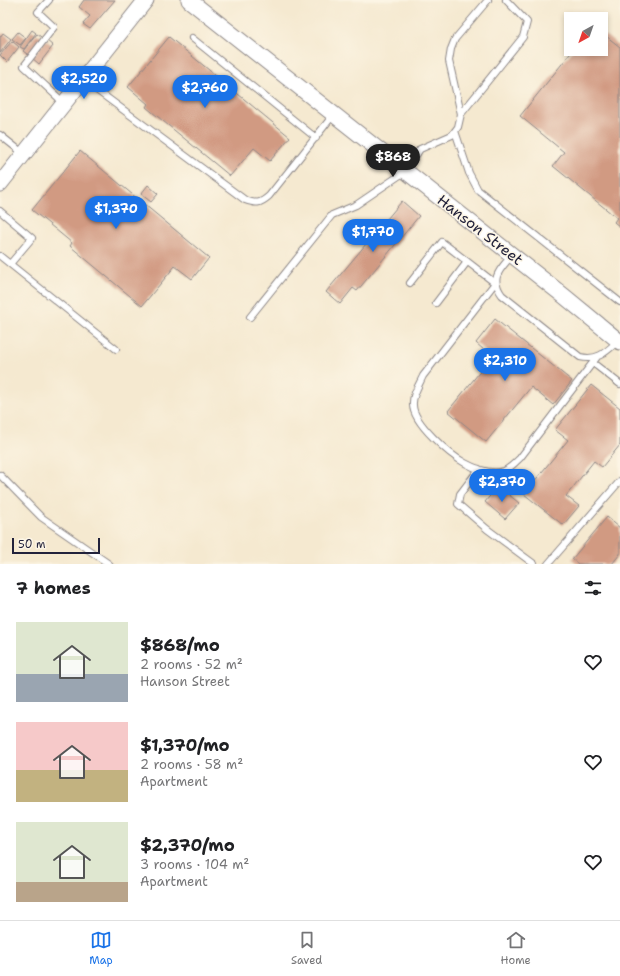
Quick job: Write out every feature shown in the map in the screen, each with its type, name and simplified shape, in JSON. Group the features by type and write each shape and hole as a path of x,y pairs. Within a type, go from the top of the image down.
{"street":[{"path":"0,184 146,0"},
{"name":"Hanson Street","path":"189,0 512,255 619,342"}],"lane":[{"path":"49,0 38,12 54,27 24,66 64,103"},
{"path":"461,114 449,61 451,49 455,39 488,0"},
{"path":"250,317 332,215 356,205 406,171 420,149 452,135 461,114 523,36 526,22 506,0"},
{"path":"192,38 316,138"},
{"path":"83,80 245,200 254,203 262,202 269,196 334,114"},
{"path":"455,131 469,173 478,190 620,302"},
{"path":"0,135 24,154"},
{"path":"0,211 32,238 10,264"},
{"path":"410,283 442,242 496,283"},
{"path":"512,255 496,276 496,283 502,295 580,357 590,359 605,354 619,342"},
{"path":"0,256 116,348"},
{"path":"436,303 467,262"},
{"path":"496,283 423,376 416,390 413,405 416,419 426,431 464,463 487,472 504,471 520,458 597,357"},
{"path":"593,363 620,384"},
{"path":"478,468 460,494 458,504 487,530 534,564"},
{"path":"0,475 41,517 109,564"},
{"path":"548,564 620,481"}],"building":[{"path":"84,0 115,0 90,29 83,24 90,16 79,7"},
{"path":"32,30 36,33 24,49 20,47"},
{"path":"18,32 26,38 20,45 12,39"},
{"path":"3,33 11,39 0,53 0,37"},
{"path":"37,34 45,40 31,57 23,51"},
{"path":"169,37 290,137 270,161 254,148 230,176 146,107 148,104 128,87"},
{"path":"608,38 620,47 620,227 614,222 617,218 553,166 564,152 520,116 568,56 608,56"},
{"path":"46,40 53,46 39,64 32,58"},
{"path":"12,41 19,47 7,62 0,55"},
{"path":"80,151 209,258 192,279 175,266 142,306 70,246 72,243 32,210"},
{"path":"148,185 158,194 151,202 141,194"},
{"path":"402,201 419,216 357,291 353,288 340,304 326,292"},
{"path":"495,319 572,381 553,405 531,387 486,442 448,411 492,357 476,343"},
{"path":"591,385 620,408 620,445 602,467 594,461 566,496 579,506 563,525 524,494 568,440 555,430"},
{"path":"498,486 519,503 505,519 485,502"},
{"path":"607,517 620,528 620,554 612,564 578,564 572,559"}]}
